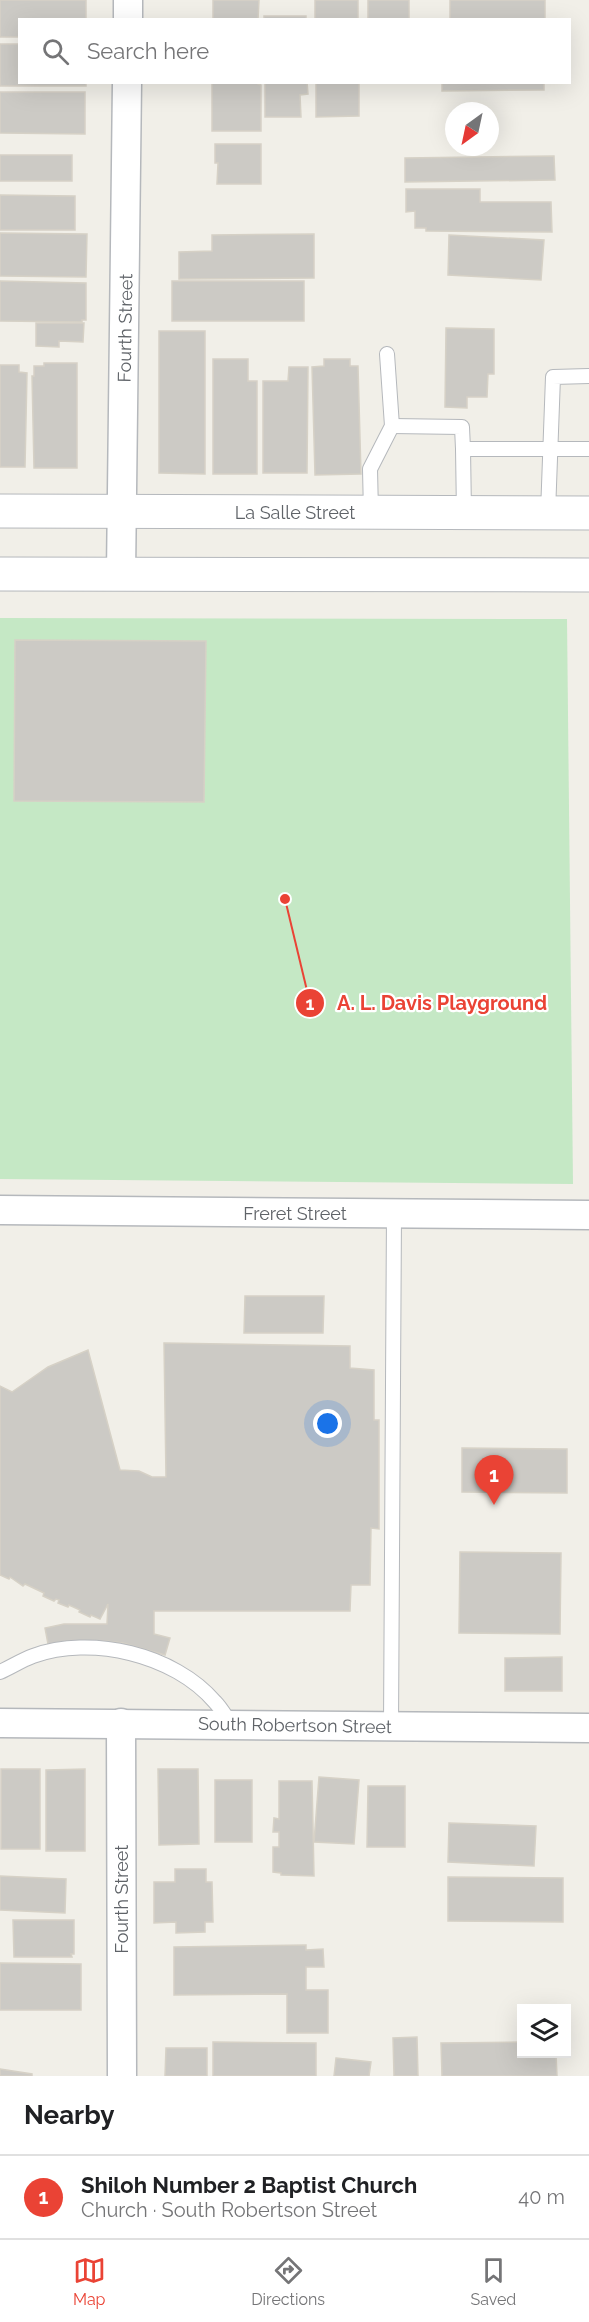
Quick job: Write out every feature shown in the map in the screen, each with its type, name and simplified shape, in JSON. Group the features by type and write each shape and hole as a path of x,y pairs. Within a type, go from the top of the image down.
{"street":[{"path":"128,0 128,18"},
{"name":"Fourth Street","path":"121,574 127,84"},
{"name":"La Salle Street","path":"0,511 589,513"},
{"path":"0,574 589,575"},
{"name":"Freret Street","path":"0,1210 589,1215"},
{"name":"South Robertson Street","path":"0,1723 589,1728"},
{"name":"Fourth Street","path":"121,1723 122,2076"}],"lane":[{"path":"371,513 370,469 392,426 387,354"},
{"path":"548,513 554,376 589,376"},
{"path":"392,426 462,426 464,513"},
{"path":"463,449 589,449"},
{"path":"391,1726 394,1213"},
{"path":"0,1672 33,1656 71,1647 127,1652 158,1662 194,1683 214,1701 231,1724"}],"green space":[{"path":"0,618 567,619 573,1184 0,1179"}],"building":[{"path":"0,0 86,0 86,18 18,18 18,37 0,37"},
{"path":"213,0 259,0 258,18 213,18"},
{"path":"315,0 358,0 358,18 315,18"},
{"path":"368,0 409,0 409,18 368,18"},
{"path":"450,0 545,0 545,18 450,18"},
{"path":"264,16 306,16 306,18 264,18"},
{"path":"0,44 18,44 18,84 86,84 86,86 0,86"},
{"path":"212,84 261,85 261,131 212,131"},
{"path":"265,84 307,84 308,94 300,95 301,117 265,117"},
{"path":"316,84 359,84 359,116 316,117"},
{"path":"442,84 544,84 544,90 442,91"},
{"path":"0,92 85,92 85,134 0,133"},
{"path":"215,144 261,144 261,184 217,184 218,163 215,163"},
{"path":"0,155 72,155 72,181 0,181"},
{"path":"554,156 555,180 405,182 405,158"},
{"path":"406,189 480,189 480,202 551,202 552,232 426,231 426,228 415,228 415,211 406,212"},
{"path":"0,195 75,196 75,230 0,230"},
{"path":"0,233 87,234 86,277 0,276"},
{"path":"314,234 314,278 179,279 179,252 212,251 212,235"},
{"path":"449,235 544,240 541,280 448,275"},
{"path":"0,281 86,283 86,320 82,322 0,321"},
{"path":"172,281 304,281 304,321 172,321"},
{"path":"36,323 84,323 83,342 59,341 59,347 36,346"},
{"path":"446,328 494,329 494,374 488,374 487,397 467,397 467,408 445,407"},
{"path":"159,331 205,331 205,474 159,473"},
{"path":"213,359 248,359 248,381 257,381 257,474 213,474"},
{"path":"324,359 350,359 350,366 358,366 361,474 315,475 312,367 324,366"},
{"path":"44,363 77,363 77,468 34,468 32,376 34,376 34,366 44,366"},
{"path":"0,365 19,365 19,372 27,373 25,467 0,467"},
{"path":"289,367 308,367 307,473 263,473 263,381 288,381"},
{"path":"15,640 206,641 204,802 14,801"},
{"path":"245,1296 324,1296 323,1333 244,1333"},
{"path":"164,1343 350,1346 350,1368 374,1370 374,1420 379,1420 379,1529 371,1528 370,1585 351,1585 350,1611 154,1611 154,1634 170,1638 165,1655 123,1643 105,1641 67,1641 48,1644 45,1628 64,1624 107,1624 108,1604 100,1619 91,1615 90,1617 69,1605 68,1607 58,1603 59,1600 54,1601 43,1596 44,1593 25,1584 23,1586 10,1577 9,1579 0,1575 0,1386 12,1392 48,1367 88,1350 120,1470 139,1471 152,1477 166,1477"},
{"path":"462,1448 567,1449 567,1493 462,1492"},
{"path":"460,1552 561,1553 560,1634 459,1633"},
{"path":"562,1657 562,1691 505,1691 505,1658"},
{"path":"1,1769 40,1769 40,1849 1,1849"},
{"path":"85,1769 85,1851 46,1851 46,1770"},
{"path":"158,1769 198,1769 199,1844 159,1845"},
{"path":"319,1777 359,1780 354,1844 314,1842"},
{"path":"215,1780 252,1780 252,1842 215,1842"},
{"path":"279,1781 312,1781 314,1876 281,1875 281,1873 273,1872 273,1847 279,1847 279,1832 273,1832 274,1818 279,1819"},
{"path":"368,1786 405,1786 405,1847 367,1847"},
{"path":"449,1823 536,1826 534,1866 448,1862"},
{"path":"175,1869 206,1869 206,1882 212,1882 213,1922 205,1922 205,1932 176,1933 176,1922 154,1923 154,1882 175,1882"},
{"path":"0,1876 66,1879 65,1913 0,1910"},
{"path":"448,1877 563,1878 563,1922 448,1921"},
{"path":"13,1920 74,1920 74,1954 71,1954 72,1957 14,1957"},
{"path":"306,1945 306,1950 323,1949 324,1967 306,1967 306,1990 328,1990 328,2033 287,2033 287,1994 174,1995 174,1947"},
{"path":"0,1963 81,1964 81,2010 0,2010"},
{"path":"417,2037 418,2076 394,2076 393,2038"},
{"path":"213,2042 316,2043 316,2076 213,2076"},
{"path":"517,2042 517,2058 556,2058 557,2076 442,2076 441,2043"},
{"path":"166,2048 207,2048 207,2076 165,2076"},
{"path":"336,2058 371,2062 369,2076 334,2076"},
{"path":"0,2069 32,2074 32,2076 0,2076"}],"place":[{"name":"A. L. Davis Playground","path":"285,899"},
{"name":"Shiloh Number 2 Baptist Church","path":"494,1505"}]}
